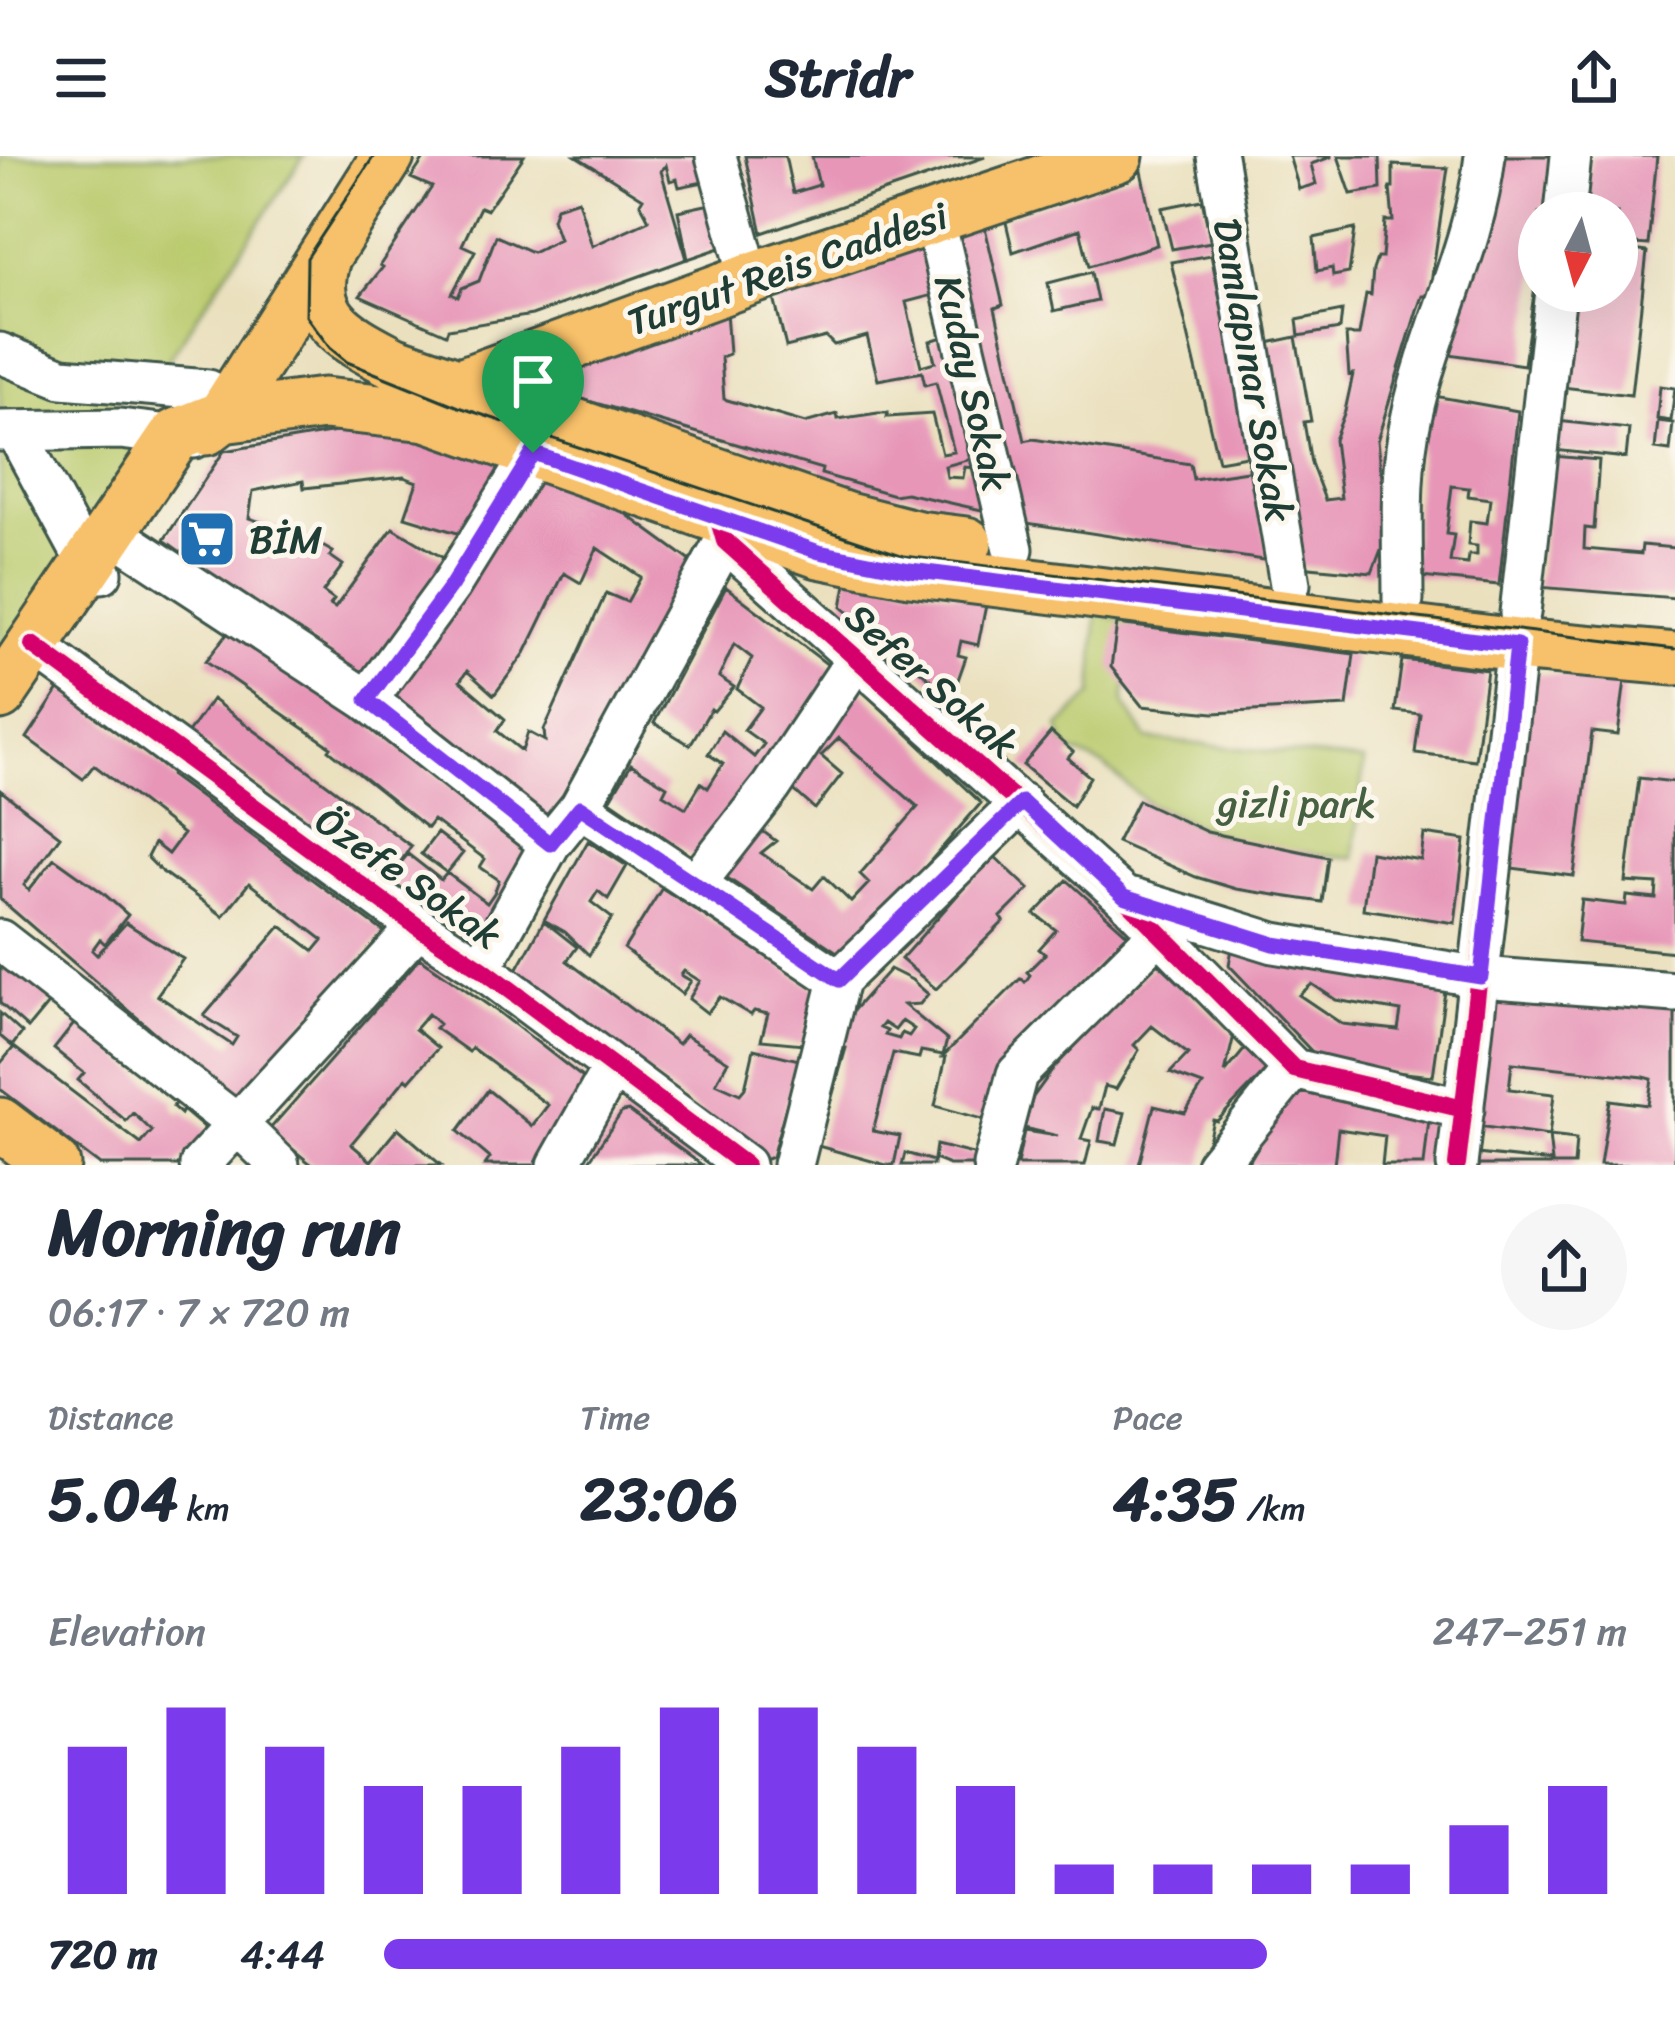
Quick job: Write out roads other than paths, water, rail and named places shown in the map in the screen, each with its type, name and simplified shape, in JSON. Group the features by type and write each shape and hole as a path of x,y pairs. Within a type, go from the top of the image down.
{"main road":[{"path":"0,694 39,650 200,420 364,156"},
{"path":"200,420 324,258 388,156"},
{"name":"Turgut Reis Caddesi","path":"458,385 751,279 1118,156"},
{"path":"324,258 317,282 324,310 343,335 393,362 847,519 918,537 1403,600 1519,629 1675,659"},
{"path":"200,420 324,404 428,415 722,529 910,570 1519,629 1675,631"},
{"path":"0,721 39,650"},
{"path":"0,1124 54,1165"}],"street":[{"path":"716,156 751,279"},
{"name":"Damlapınar Sokak","path":"1217,156 1290,584"},
{"path":"1403,600 1403,492 1411,416 1473,226 1485,156"},
{"path":"1567,192 1571,156"},
{"name":"Kuday Sokak","path":"934,217 1013,549"},
{"path":"1456,1165 1554,312"},
{"path":"0,352 62,379 200,420"},
{"path":"8,431 120,429 200,420"},
{"path":"8,431 104,559 367,700 550,844"},
{"path":"367,700 451,586 533,453"},
{"path":"481,968 550,844 580,807 722,529"},
{"name":"Sefer Sokak","path":"722,529 857,658 1124,897 1294,1069"},
{"name":"Özefe Sokak","path":"39,650 745,1165"},
{"path":"696,883 771,787 857,658"},
{"path":"793,1165 839,980 1022,802"},
{"path":"580,807 839,980"},
{"path":"1124,897 1274,944 1481,977 1675,992"},
{"path":"200,1165 418,927"},
{"path":"992,1165 1017,1074 1160,932"},
{"path":"0,940 238,1125 279,1165"},
{"path":"558,1165 612,1069"},
{"path":"1216,1165 1294,1069 1464,1109"}],"tram line":[{"path":"374,156 307,258 306,316 347,362 459,407 904,556 1675,649"}],"place":[{"name":"BİM","path":"207,539"}],"park label":[{"name":"gizli park","path":"1297,803"}]}
